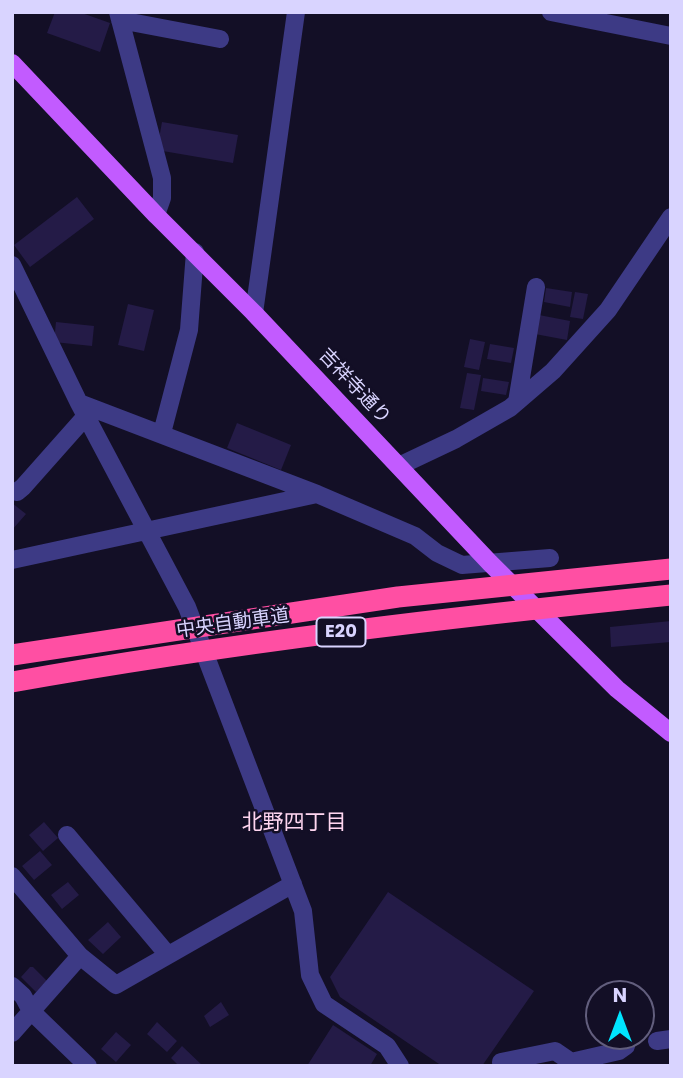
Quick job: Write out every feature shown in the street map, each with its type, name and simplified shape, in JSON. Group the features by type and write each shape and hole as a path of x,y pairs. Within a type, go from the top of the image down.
{"highway":[{"name":"中央自動車道","path":"12,656 398,597 671,569"},
{"name":"中央自動車道","path":"12,682 214,649 408,623 671,595"}],"main road":[{"name":"吉祥寺通り","path":"12,63 156,215 254,313 490,563 617,689 671,733"}],"street":[{"path":"254,313 296,12"},
{"path":"551,12 671,36"},
{"path":"156,215 162,198 162,178 119,16 220,39"},
{"path":"399,466 456,439 517,402 553,371 608,310 671,217"},
{"path":"162,433 189,330 195,252"},
{"path":"12,265 83,409 187,607 303,911 310,975 317,994 324,1004 387,1046 400,1066"},
{"path":"517,402 536,287"},
{"path":"83,409 162,433 317,494 415,536 437,553 462,565 550,558"},
{"path":"12,491 17,492 23,486 83,409"},
{"path":"12,560 317,494"},
{"path":"67,835 168,955"},
{"path":"12,876 80,956 116,985 293,884"},
{"path":"12,1033 80,956"},
{"path":"12,986 23,996 31,1012 88,1066"},
{"path":"501,1062 555,1051 572,1062 620,1050"}],"building":[{"path":"55,12 79,12 110,23 100,52 47,33"},
{"path":"162,122 238,135 233,163 157,150"},
{"path":"77,197 94,219 30,267 14,245"},
{"path":"546,288 572,292 570,307 544,302"},
{"path":"575,292 588,294 583,319 570,317"},
{"path":"128,304 154,310 144,351 118,345"},
{"path":"539,315 570,321 567,340 535,334"},
{"path":"56,322 94,326 92,346 54,342"},
{"path":"470,339 485,342 479,370 464,367"},
{"path":"490,344 514,348 511,363 487,359"},
{"path":"467,373 481,375 474,410 460,408"},
{"path":"483,378 509,382 506,395 481,391"},
{"path":"237,423 291,445 281,470 227,448"},
{"path":"12,503 26,514 12,530"},
{"path":"671,621 671,642 611,647 610,627"},
{"path":"44,822 58,838 43,851 29,835"},
{"path":"40,851 52,865 34,880 22,866"},
{"path":"68,882 79,895 62,909 51,895"},
{"path":"388,892 534,991 482,1066 442,1066 340,997 330,977"},
{"path":"108,922 121,937 103,954 88,940"},
{"path":"30,967 47,981 36,992 21,977"},
{"path":"221,1002 229,1015 210,1027 204,1016"},
{"path":"157,1022 177,1041 167,1052 147,1034"},
{"path":"333,1025 377,1054 370,1066 307,1066"},
{"path":"116,1032 131,1045 116,1062 101,1049"},
{"path":"182,1046 203,1066 179,1066 171,1058"}],"district":[{"name":"北野四丁目","path":"294,824"}]}
